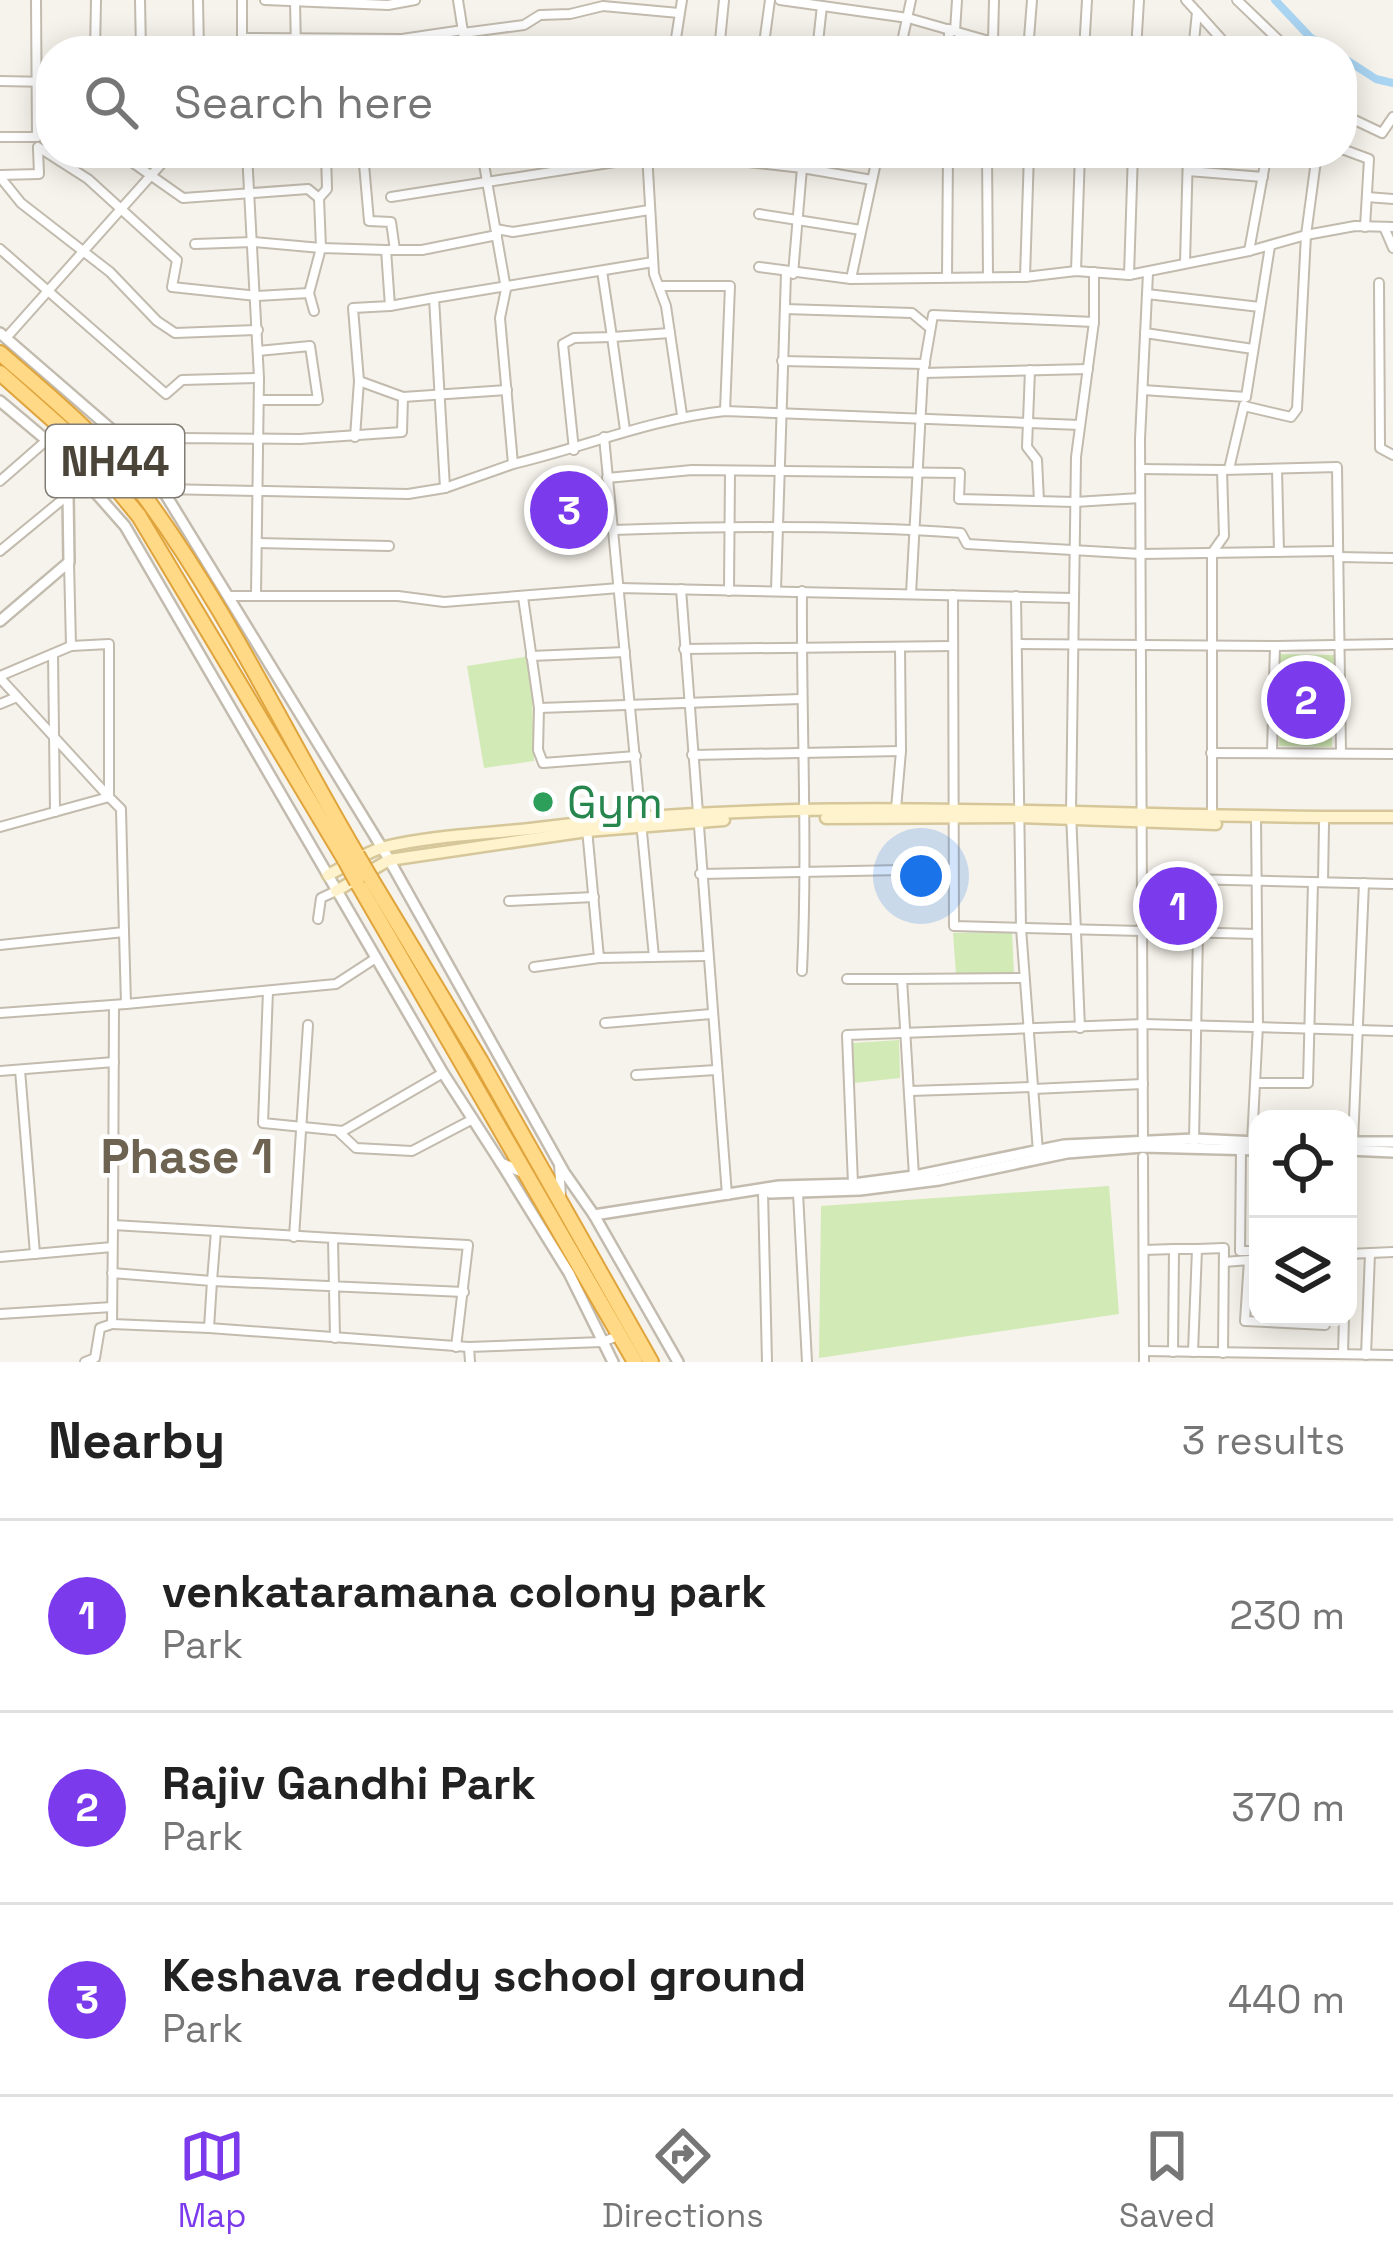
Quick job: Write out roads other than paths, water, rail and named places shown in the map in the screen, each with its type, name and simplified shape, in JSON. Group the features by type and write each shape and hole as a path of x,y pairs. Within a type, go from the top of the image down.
{"highway":[{"name":"NH44","path":"0,353 88,431 139,488 206,590 634,1362"},
{"name":"NH44","path":"0,374 80,444 139,516 351,857"},
{"name":"NH44","path":"364,881 561,1203 651,1362"}],"main road":[{"path":"802,814 896,809 952,813"},
{"path":"328,875 382,848 697,817 1018,813 1324,824 1393,820"},
{"path":"1140,818 1393,820"},
{"path":"336,890 389,860 587,826"}],"street":[{"path":"36,0 36,112"},
{"path":"95,36 96,0"},
{"path":"140,0 141,36"},
{"path":"198,0 199,36"},
{"path":"242,0 242,36"},
{"path":"265,0 388,5 416,0"},
{"path":"458,0 464,36"},
{"path":"676,36 682,0"},
{"path":"720,36 724,0"},
{"path":"766,36 770,0"},
{"path":"781,0 908,18 975,36"},
{"path":"904,36 911,0"},
{"path":"951,36 957,0"},
{"path":"990,36 994,0"},
{"path":"1028,36 1032,0"},
{"path":"1085,36 1087,0"},
{"path":"1137,36 1138,0"},
{"path":"1186,0 1219,36"},
{"path":"1237,0 1272,36"},
{"path":"295,1 296,36"},
{"path":"425,36 524,25 540,15 570,14 602,5 679,13"},
{"path":"819,36 822,6"},
{"path":"1195,36 1197,12"},
{"path":"0,82 34,81"},
{"path":"1357,121 1382,133 1393,117"},
{"path":"0,137 36,142"},
{"path":"1357,154 1370,159 1365,227"},
{"path":"0,176 39,174 39,168"},
{"path":"73,168 177,260 172,287 257,296 309,293"},
{"path":"139,168 183,198 308,189 319,197"},
{"path":"157,168 3,335 142,456 382,848 559,1163 678,1362"},
{"path":"248,168 260,400 256,595"},
{"path":"314,311 309,293 321,248 319,197 327,189 326,168"},
{"path":"364,168 369,221 392,221 389,306"},
{"path":"485,168 506,284 500,318 514,464"},
{"path":"392,197 570,168"},
{"path":"647,168 653,262 682,415"},
{"path":"776,590 785,308 802,168 872,180"},
{"path":"851,279 875,168"},
{"path":"946,278 948,168"},
{"path":"987,168 988,278"},
{"path":"1025,277 1029,168"},
{"path":"1076,271 1080,168"},
{"path":"1129,275 1132,168"},
{"path":"1186,262 1187,168"},
{"path":"1250,251 1264,168"},
{"path":"1142,390 1245,402 1292,417 1298,409 1306,235 1315,168"},
{"path":"1187,172 1263,177"},
{"path":"0,176 21,203 82,249 175,333 258,330"},
{"path":"1367,197 1393,199"},
{"path":"195,244 422,250 496,232 649,210"},
{"path":"759,214 861,230"},
{"path":"759,267 851,279 1025,277 1076,271 1129,275 1306,235 1365,227 1389,227 1393,248"},
{"path":"1212,816 1213,553 1224,536 1226,469 1245,402 1270,246"},
{"path":"0,249 166,394 182,380 259,378"},
{"path":"356,437 359,381 353,308 653,262"},
{"path":"602,271 625,430"},
{"path":"1080,1028 1071,816 1073,598 1075,502 1094,322 1094,272"},
{"path":"1148,273 1139,647 1144,1356 1173,1352 1246,1357 1393,1354"},
{"path":"1379,284 1380,448 1393,454"},
{"path":"658,286 730,286 725,411"},
{"path":"1147,294 1260,307"},
{"path":"434,298 445,488"},
{"path":"785,308 912,313 931,328"},
{"path":"910,593 924,369 933,314 1094,322"},
{"path":"574,449 563,344 574,338 670,333"},
{"path":"1145,333 1253,349"},
{"path":"258,351 310,346 318,400 260,400"},
{"path":"782,361 924,369 1088,369"},
{"path":"1030,370 1027,447 1037,460 1039,501"},
{"path":"359,381 403,397 507,390"},
{"path":"161,451 182,438 356,437 401,432 403,397"},
{"path":"1,404 47,440 124,526 443,1073 569,1273 614,1362"},
{"path":"163,489 408,494 445,488 682,415 725,411 1080,425"},
{"path":"604,437 654,957"},
{"path":"0,481 47,440"},
{"path":"1140,469 1337,467 1342,753"},
{"path":"1277,469 1280,552"},
{"path":"608,478 692,470 960,473 958,499 1075,502 1140,498"},
{"path":"729,591 730,471"},
{"path":"0,550 84,479"},
{"path":"68,495 71,646"},
{"path":"613,530 731,526 914,530 961,533 967,544 1141,554 1280,552 1393,558"},
{"path":"257,543 389,546"},
{"path":"0,621 69,562"},
{"path":"228,596 398,596 444,602 619,588 1073,598"},
{"path":"681,589 727,1196"},
{"path":"802,591 802,814 807,869 802,971"},
{"path":"953,595 954,926 1257,934"},
{"path":"1016,596 1026,1029 1039,1156"},
{"path":"523,597 543,763 636,756"},
{"path":"109,796 109,644 71,646 0,677 17,697 121,809 126,1004"},
{"path":"1017,644 1393,644"},
{"path":"896,809 900,646"},
{"path":"684,650 953,646"},
{"path":"1272,752 1275,646"},
{"path":"531,656 626,652"},
{"path":"52,654 55,812"},
{"path":"0,704 17,697"},
{"path":"538,709 801,699"},
{"path":"692,754 901,751"},
{"path":"1211,753 1393,754"},
{"path":"0,827 109,796"},
{"path":"1255,1110 1256,821"},
{"path":"1257,1084 1308,1083 1324,824"},
{"path":"587,826 599,958"},
{"path":"700,874 952,869"},
{"path":"1142,878 1393,884"},
{"path":"1353,1110 1364,883"},
{"path":"318,920 320,898 336,890"},
{"path":"509,901 594,897"},
{"path":"0,945 124,932"},
{"path":"1194,1143 1198,933"},
{"path":"534,967 599,958 706,956"},
{"path":"0,1013 336,984 376,958"},
{"path":"847,979 1024,978"},
{"path":"902,979 914,1176"},
{"path":"268,991 263,1123 343,1131 443,1073"},
{"path":"112,1324 114,1005"},
{"path":"604,1023 711,1014"},
{"path":"853,1184 847,1034 1144,1024 1393,1030"},
{"path":"294,1237 308,1025"},
{"path":"0,1071 114,1062"},
{"path":"20,1070 35,1254"},
{"path":"636,1076 716,1070"},
{"path":"910,1091 1143,1084"},
{"path":"336,1130 356,1148 412,1151 473,1118"},
{"path":"1357,1145 1393,1142"},
{"path":"594,1215 763,1192 860,1190 1039,1156 1064,1144 1249,1146"},
{"path":"1357,1146 1393,1152"},
{"path":"501,1163 527,1174"},
{"path":"559,1163 561,1203"},
{"path":"763,1192 779,1186 853,1184 976,1169"},
{"path":"1249,1172 1240,1251 1249,1251"},
{"path":"763,1192 766,1362"},
{"path":"798,1193 807,1362"},
{"path":"112,1225 468,1245 456,1346"},
{"path":"209,1328 216,1231"},
{"path":"333,1238 335,1338"},
{"path":"0,1257 112,1247"},
{"path":"1144,1250 1224,1248 1222,1353"},
{"path":"1173,1352 1174,1249"},
{"path":"1193,1352 1197,1249"},
{"path":"1357,1254 1393,1252"},
{"path":"1366,1355 1370,1253"},
{"path":"1224,1262 1249,1260 1245,1322 1249,1322"},
{"path":"112,1273 334,1289 464,1292"},
{"path":"0,1314 112,1307"},
{"path":"85,1362 95,1358 100,1328 112,1324 469,1347 602,1342 619,1336"},
{"path":"1343,1354 1344,1326"},
{"path":"469,1347 470,1362"}],"waterway":[{"path":"1275,0 1309,36"},
{"path":"1357,67 1393,83"}],"place":[{"name":"Keshava reddy school ground","path":"569,510"},
{"name":"Rajiv Gandhi Park","path":"1306,700"},
{"name":"Gym","path":"543,802"},
{"name":"venkataramana colony park","path":"1178,906"}],"district":[{"name":"Phase 1","path":"187,1156"}]}
